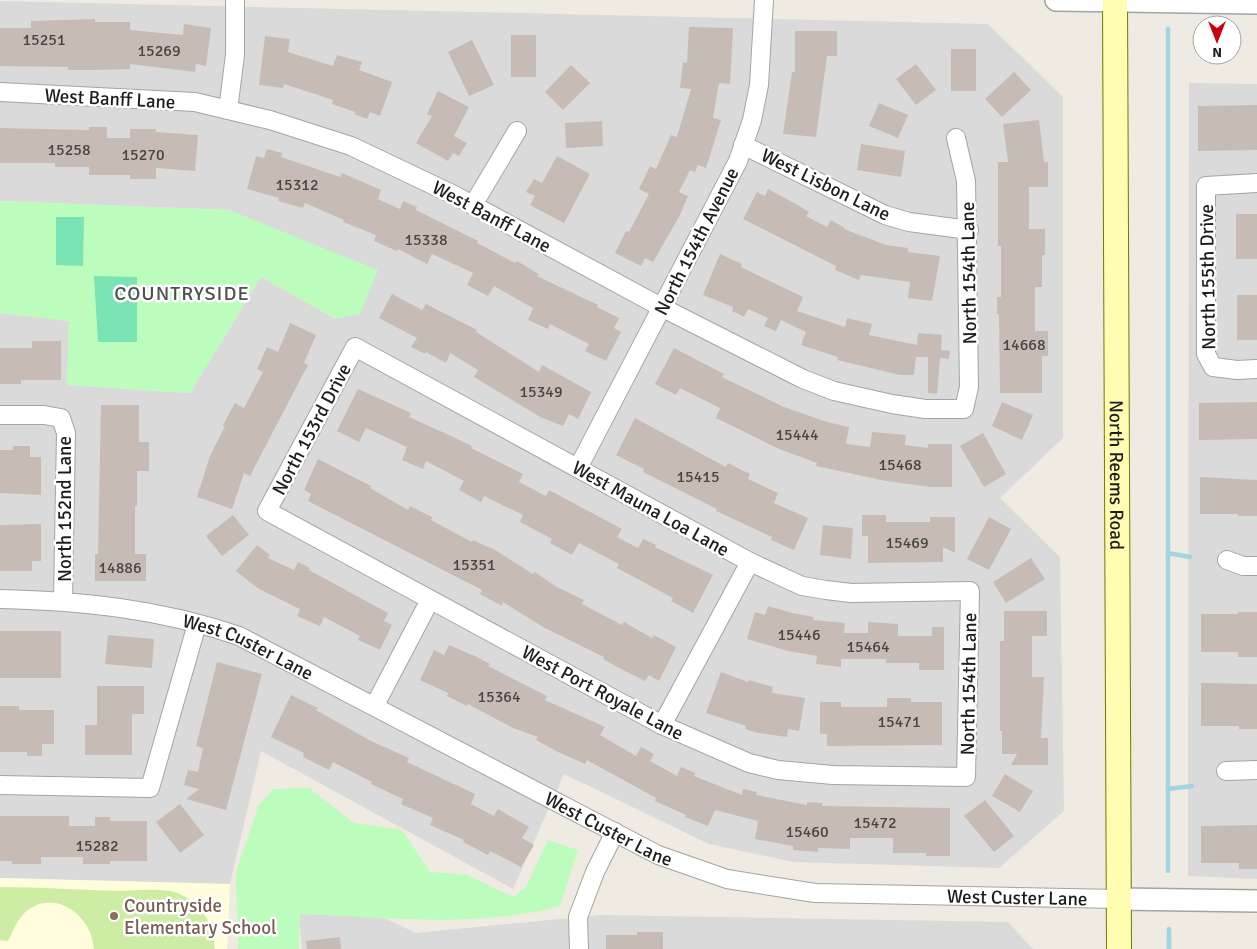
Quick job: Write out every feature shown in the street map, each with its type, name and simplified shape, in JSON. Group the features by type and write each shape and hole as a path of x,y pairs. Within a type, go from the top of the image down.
{"main road":[{"name":"North Reems Road","path":"1115,1 1119,949"}],"street":[{"path":"228,110 235,55 235,0"},
{"name":"North 154th Avenue","path":"578,468 738,161 759,85 764,0"},
{"path":"1056,0 1257,3"},
{"name":"West Banff Lane","path":"0,92 195,102 270,120 351,146 473,205 661,307 803,380 834,391 925,409 964,409"},
{"path":"473,205 517,131"},
{"name":"North 154th Lane","path":"956,138 966,181 968,230 969,387 964,409"},
{"name":"West Lisbon Lane","path":"743,145 885,215 909,222 968,230"},
{"name":"North 155th Drive","path":"1257,183 1206,186 1206,354 1213,367 1237,370 1257,369"},
{"name":"West Mauna Loa Lane","path":"355,347 750,562 802,586 851,593 970,591"},
{"name":"North 153rd Drive","path":"268,511 355,347"},
{"name":"North 152nd Lane","path":"0,416 44,415 61,418 66,433 63,600"},
{"name":"West Port Royale Lane","path":"268,511 662,725 749,762 778,770 866,777 966,777"},
{"path":"1227,560 1243,566 1257,566"},
{"path":"662,725 750,562"},
{"name":"North 154th Lane","path":"966,777 970,591"},
{"name":"West Custer Lane","path":"0,599 63,600 123,607 239,636 658,855 727,879 786,889 877,895 1257,901"},
{"path":"375,706 430,600"},
{"path":"0,784 150,788 197,624"},
{"path":"1226,771 1257,770"},
{"path":"579,949 578,917 595,872 615,832"}],"shaded area":[{"path":"0,1 988,24 1063,97 1063,438 1000,498 1060,557 1064,811 999,868 793,862 709,844 564,774 513,889 261,751 230,884 0,878 0,313 69,321 67,385 190,393 261,277 336,319 229,210 0,201"},
{"path":"1189,83 1257,84 1257,879 1188,876"},
{"name":"Countryside Elementary School","path":"0,878 230,884 227,949 0,949"},
{"path":"299,914 382,917 416,933 601,915 1008,922 1033,949 302,949"}],"green space":[{"path":"0,201 229,210 378,270 360,314 336,319 261,277 190,393 67,385 69,321 0,313"},
{"path":"56,217 84,217 83,266 56,265"},
{"path":"94,276 137,277 137,342 98,342"},
{"path":"309,788 354,823 402,830 430,872 468,875 513,897 526,887 548,840 578,850 560,906 496,917 431,920 300,914 299,949 238,949 236,872 258,807 273,789"},
{"path":"0,887 119,891 158,890 180,894 195,904 205,916 212,931 215,949 94,949 92,938 80,917 72,910 52,902 40,904 29,909 19,919 8,941 0,940"}],"building":[{"path":"95,19 95,22 130,22 130,30 183,35 184,24 211,28 206,66 196,64 195,72 130,64 130,69 95,70 68,70 68,67 0,66 0,28 31,28 31,21"},
{"path":"689,27 733,28 730,84 719,83 713,118 721,120 706,168 698,165 695,172 690,170 679,192 688,196 680,215 653,262 645,258 641,266 615,253 626,231 629,232 649,194 639,189 650,166 656,169 671,135 677,137 691,89 680,88 683,62 687,63"},
{"path":"795,31 837,31 837,56 827,56 816,137 783,134 792,72 795,72"},
{"path":"511,35 536,35 536,77 511,77"},
{"path":"265,36 290,39 288,52 333,66 337,55 362,62 359,70 392,82 380,116 370,112 367,119 354,114 355,112 332,104 333,100 284,84 283,88 259,85"},
{"path":"472,40 494,85 469,96 448,52"},
{"path":"951,49 976,49 976,91 951,91"},
{"path":"916,64 936,90 916,105 896,79"},
{"path":"571,65 590,83 563,110 545,92"},
{"path":"1014,72 1031,90 1002,117 985,99"},
{"path":"438,91 469,107 454,136 467,143 459,156 453,153 448,161 416,143 432,116 427,114"},
{"path":"879,103 908,115 898,138 869,126"},
{"path":"1257,105 1257,150 1198,151 1198,106"},
{"path":"1039,120 1044,162 1048,162 1048,187 1029,187 1029,229 1045,229 1045,255 1042,255 1042,287 1035,287 1035,331 1048,331 1048,356 1042,356 1042,393 1000,393 999,314 997,314 997,297 1001,297 1001,246 998,246 998,162 1008,162 1003,124"},
{"path":"602,121 603,146 566,148 565,123"},
{"path":"89,127 107,127 107,138 130,138 130,129 156,129 156,132 198,135 195,171 156,168 156,179 130,179 130,175 89,175 89,167 55,167 55,163 0,163 0,128 89,130"},
{"path":"861,144 905,151 901,177 857,170"},
{"path":"267,149 282,153 281,157 340,177 342,173 381,190 378,199 400,209 403,201 417,207 416,210 478,241 477,243 515,263 517,261 539,274 537,276 598,305 597,307 619,318 614,328 621,332 606,361 585,351 589,344 550,324 548,329 528,320 533,308 494,286 488,296 467,285 473,273 432,254 427,264 398,249 397,251 374,241 376,235 343,222 344,220 305,203 303,208 278,201 279,198 247,189 256,156 264,158"},
{"path":"557,156 590,174 564,223 530,205 535,196 526,192 534,179 542,183"},
{"path":"768,189 809,212 806,216 827,227 831,220 844,229 886,245 908,248 908,252 940,256 932,301 908,298 910,282 861,275 859,280 835,270 836,266 743,219 757,192 765,196"},
{"path":"1236,214 1257,214 1257,259 1236,259"},
{"path":"720,254 742,264 741,267 803,297 797,311 845,327 847,318 872,324 869,335 917,345 918,333 942,335 941,350 950,351 949,359 940,358 937,394 928,393 928,357 916,357 914,375 900,375 837,360 838,357 801,345 806,332 781,320 776,331 764,326 768,318 748,309 744,317 732,311 733,307 703,295"},
{"path":"392,294 422,310 426,304 477,330 476,332 539,372 542,365 591,392 578,419 569,414 563,426 540,417 474,377 478,370 450,353 446,363 426,352 425,354 411,347 417,338 379,318"},
{"path":"1237,295 1257,295 1257,340 1237,340"},
{"path":"290,323 316,335 304,363 308,365 250,476 244,473 232,509 197,497 210,456 225,426 223,425 235,403 244,408 263,372 257,369 267,347 278,352"},
{"path":"32,341 61,341 61,380 21,380 21,384 0,384 0,348 32,348"},
{"path":"674,348 724,374 722,377 784,407 827,422 849,427 846,444 870,447 872,432 906,435 905,445 928,448 928,444 952,444 952,487 931,487 886,481 816,466 817,463 779,449 716,418 720,408 680,388 676,395 655,384"},
{"path":"358,389 411,413 409,417 472,446 471,448 523,474 519,482 546,496 549,490 622,529 617,537 638,548 643,539 656,545 655,547 713,575 693,613 671,601 673,598 617,568 619,564 579,543 572,555 550,543 552,539 520,522 523,515 484,496 481,502 459,490 464,481 426,461 423,469 402,460 407,447 366,428 359,442 337,431"},
{"path":"1002,402 1033,415 1022,440 992,426"},
{"path":"1257,402 1257,439 1199,440 1199,403"},
{"path":"101,405 139,405 139,442 149,442 149,471 137,471 137,506 135,506 135,554 146,554 146,581 95,581 95,554 98,554"},
{"path":"635,418 726,467 728,463 750,474 748,479 778,493 774,503 808,518 794,550 771,540 772,537 716,511 717,509 643,472 644,469 616,455"},
{"path":"983,433 1006,474 984,487 960,446"},
{"path":"13,446 30,446 30,457 41,457 41,495 0,493 0,450 13,450"},
{"path":"318,459 371,486 370,488 408,510 410,506 432,517 431,520 472,542 473,540 495,550 533,574 535,572 555,586 584,600 582,604 622,625 624,622 652,638 654,635 676,647 659,681 649,675 645,681 623,670 603,659 604,657 543,627 503,602 502,606 480,594 482,590 308,501 311,494 304,490"},
{"path":"1200,477 1257,480 1257,516 1200,514"},
{"path":"233,515 249,535 222,556 206,536"},
{"path":"862,515 886,515 886,522 930,522 930,517 955,517 955,553 943,547 943,562 868,563 868,536 862,536"},
{"path":"989,517 1011,529 989,570 967,559"},
{"path":"41,524 41,561 32,561 32,571 0,571 0,525"},
{"path":"823,525 853,528 851,559 820,555"},
{"path":"257,545 270,555 268,558 294,570 298,562 310,568 309,570 388,613 384,621 392,625 380,650 358,640 360,636 324,617 320,626 297,616 300,609 259,589 236,571"},
{"path":"1031,558 1045,579 1006,603 993,582"},
{"path":"768,606 814,617 813,620 845,623 844,633 868,633 868,622 898,624 898,636 932,636 932,627 944,627 944,670 919,670 919,663 886,663 886,659 841,659 841,667 816,664 817,656 788,651 747,639 755,612 765,615"},
{"path":"1004,611 1047,611 1047,636 1032,636 1032,677 1044,677 1041,738 1048,738 1048,765 1011,765 1017,754 1002,754 1002,731 1000,731 1000,641 1004,641"},
{"path":"1238,612 1257,612 1257,657 1238,657 1238,652 1201,652 1201,614 1238,614"},
{"path":"0,631 61,631 61,678 0,678"},
{"path":"108,635 154,639 152,668 105,664"},
{"path":"449,645 477,657 490,664 488,666 547,696 545,700 605,727 600,735 636,756 641,747 654,754 650,761 677,776 681,767 695,773 694,776 742,795 743,789 757,792 756,795 807,805 807,802 822,803 822,806 950,808 950,856 926,856 926,853 893,853 893,838 850,838 850,849 818,848 818,852 793,850 793,846 755,839 758,821 715,810 708,826 685,817 686,815 655,801 656,798 587,760 585,764 558,752 536,740 538,737 513,728 468,704 467,706 447,696 448,693 420,680 434,650 444,655"},
{"path":"217,662 262,674 226,810 186,799 199,789 184,785 188,770 198,772 203,748 196,746"},
{"path":"721,672 748,682 749,680 773,687 772,693 805,698 799,731 788,729 787,737 758,733 745,729 746,726 706,713"},
{"path":"1201,683 1257,684 1257,729 1239,729 1239,726 1201,726"},
{"path":"97,686 144,686 144,714 132,714 132,755 85,755 85,725 97,725"},
{"path":"291,695 318,708 316,710 371,741 409,758 407,762 475,794 471,804 494,816 498,809 529,827 522,838 534,845 521,867 490,851 488,855 463,842 464,840 430,825 433,818 401,804 403,799 371,784 372,782 333,762 329,770 303,757 304,753 271,737"},
{"path":"887,698 911,698 911,702 942,702 942,745 827,746 827,734 820,734 820,702 841,702 841,707 887,707"},
{"path":"0,706 19,706 19,710 54,710 54,744 42,744 42,756 27,756 27,752 0,752"},
{"path":"1005,774 1033,791 1020,812 992,796"},
{"path":"985,800 1014,836 994,852 964,816"},
{"path":"180,804 204,835 180,853 156,822"},
{"path":"0,816 69,816 69,826 95,826 95,817 110,817 110,821 147,821 147,861 110,861 110,864 83,864 83,857 41,857 41,864 12,864 12,861 0,861"},
{"path":"1257,825 1257,869 1239,869 1239,863 1201,863 1201,826"},
{"path":"637,932 663,932 663,949 606,949 606,935 637,935"},
{"path":"340,937 341,949 307,949 306,941"}],"waterway":[{"path":"1168,29 1168,871"},
{"path":"1168,553 1190,557"},
{"path":"1168,789 1192,786"},
{"path":"1169,929 1169,949"}],"place":[{"name":"Countryside Elementary School","path":"114,916"}],"district":[{"name":"COUNTRYSIDE","path":"182,293"}]}
